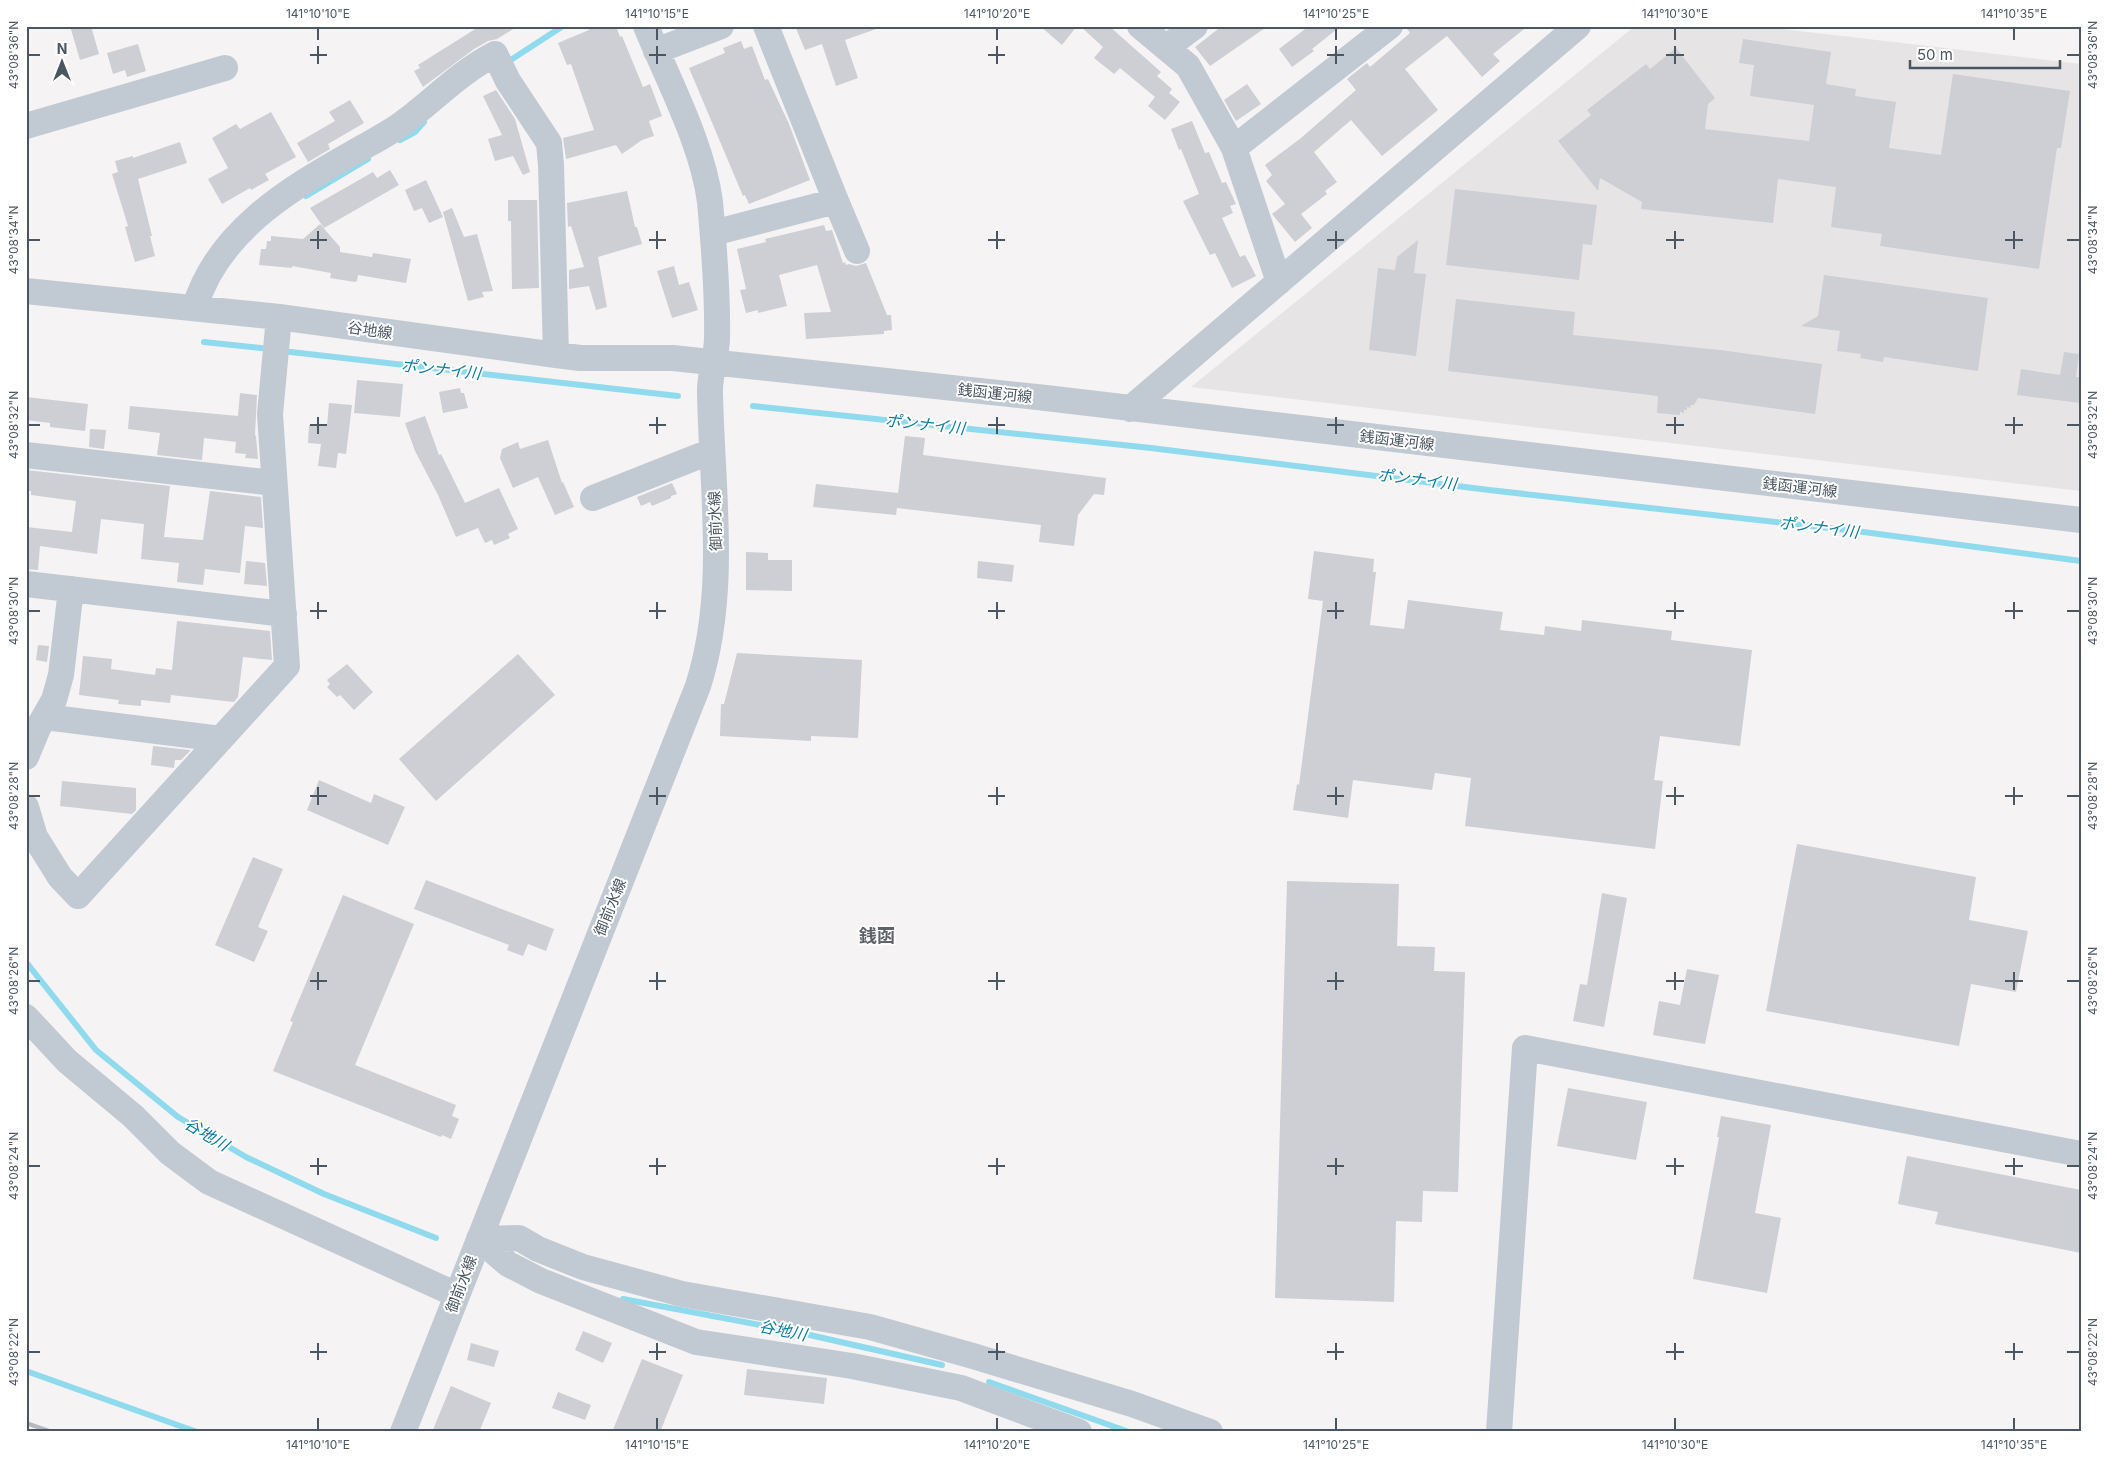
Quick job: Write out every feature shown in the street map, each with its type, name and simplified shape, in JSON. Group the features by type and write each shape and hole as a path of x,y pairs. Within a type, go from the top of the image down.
{"street":[{"name":"御前水線","path":"403,1432 704,666 713,626 716,580 709,390 717,339 713,233 708,186 704,171 646,26"},
{"path":"656,51 721,26"},
{"path":"766,26 857,251"},
{"path":"1140,26 1188,66 1234,148 1279,282"},
{"path":"1167,47 1195,26"},
{"path":"1234,148 1390,26"},
{"path":"1130,409 1578,26"},
{"path":"195,307 200,290 223,252 250,222 298,184 402,124 451,83 494,54 549,143 556,355"},
{"path":"26,126 226,68"},
{"path":"713,233 836,201"},
{"name":"谷地線","path":"26,291 195,307 277,338 580,358 673,358 714,363"},
{"path":"26,807 35,837 60,877 78,896 287,666 270,414 277,338"},
{"name":"銭函運河線","path":"714,363 1130,409 2081,520"},
{"path":"593,498 712,451"},
{"path":"26,455 274,483"},
{"path":"26,584 284,614"},
{"path":"26,757 54,700 61,675 71,589"},
{"path":"45,717 221,739"},
{"path":"26,1016 67,1061 133,1116 170,1153 209,1182 457,1295"},
{"path":"1499,1432 1525,1048 2081,1154"},
{"path":"479,1239 519,1238 538,1249 583,1267 682,1294 870,1327 1132,1404 1210,1432"},
{"path":"479,1239 508,1264 541,1281 696,1342 852,1366 961,1388 1079,1432"},
{"path":"961,1388 973,1356"}],"shaded area":[{"path":"1635,26 1756,26 2081,64 2081,491 1191,387"}],"building":[{"path":"70,26 91,26 99,54 80,60"},
{"path":"480,26 518,26 497,39 488,41 474,49 423,87 414,71 420,68 418,65"},
{"path":"587,26 616,26 643,87 650,84 662,116 649,121 654,136 642,140 622,154 616,145 566,159 563,138 594,130 571,64 567,65 558,43 589,30"},
{"path":"795,26 878,26 879,28 845,40 858,78 836,86 822,44 805,50"},
{"path":"1040,26 1077,26 1062,45"},
{"path":"1080,26 1109,26 1161,72 1157,76 1172,89 1169,93 1180,102 1165,120 1148,106 1155,97 1120,68 1114,74 1094,58 1103,47"},
{"path":"1222,26 1268,26 1210,66 1195,47"},
{"path":"1309,26 1341,26 1312,49 1314,51 1292,67 1279,49"},
{"path":"1405,26 1528,26 1493,54 1500,61 1482,77 1447,36 1405,69 1438,110 1382,156 1351,120 1314,152 1337,182 1325,191 1327,194 1301,214 1312,228 1295,242 1272,214 1285,204 1266,181 1272,175 1265,165 1301,138 1356,90 1347,79 1367,63 1370,67 1410,33"},
{"path":"1743,39 1831,52 1826,84 1856,89 1855,96 1896,102 1889,148 1941,155 1953,74 2070,91 2061,148 2057,148 2039,269 1880,246 1882,234 1831,227 1836,187 1778,179 1773,223 1641,209 1642,202 1600,178 1598,191 1558,141 1591,115 1587,110 1646,64 1650,69 1676,48 1715,98 1708,104 1705,129 1809,141 1814,105 1750,96 1754,65 1739,63"},
{"path":"741,41 744,49 752,46 765,80 768,79 789,124 810,180 749,204 745,195 743,196 689,68 725,53 723,48"},
{"path":"138,44 146,71 127,77 125,70 113,74 107,53"},
{"path":"1247,84 1261,104 1236,121 1224,100"},
{"path":"496,90 515,119 530,172 523,175 513,156 495,161 488,139 502,135 483,96"},
{"path":"350,100 364,123 328,144 330,149 308,162 297,143 335,121 329,112"},
{"path":"271,112 296,157 265,174 269,180 251,190 250,188 222,204 208,179 228,168 212,138 236,124 240,129"},
{"path":"1192,121 1205,153 1209,152 1222,183 1226,182 1236,204 1230,206 1233,213 1222,218 1240,257 1245,255 1256,276 1232,288 1215,253 1210,255 1183,201 1199,194 1171,129"},
{"path":"180,142 187,163 138,179 155,256 135,262 125,227 128,226 112,174 118,172 115,161 133,156 133,158"},
{"path":"390,170 399,185 324,228 310,208 373,172 377,178"},
{"path":"426,180 443,217 429,223 422,208 414,211 405,190"},
{"path":"1455,189 1597,205 1592,245 1583,244 1579,280 1446,265"},
{"path":"627,191 635,227 637,227 642,244 598,257 607,307 596,310 589,286 569,289 569,270 584,267 571,226 568,227 567,203"},
{"path":"508,200 537,200 539,288 512,289 511,221 508,221"},
{"path":"452,208 464,237 477,234 493,291 482,292 484,297 468,301 443,212"},
{"path":"320,224 340,247 340,252 372,257 373,253 411,259 406,283 358,275 355,282 330,278 331,273 292,266 292,268 259,265 261,249 266,249 267,241 271,241 271,236 303,239"},
{"path":"824,225 826,231 832,230 843,263 856,266 866,263 887,315 891,315 892,330 884,331 884,334 806,339 804,313 831,312 817,265 779,275 787,306 758,313 758,310 746,313 740,290 746,289 737,249 766,242 765,239"},
{"path":"1418,240 1414,273 1426,274 1416,356 1369,350 1378,268 1395,270 1397,257"},
{"path":"674,266 679,285 689,282 698,310 672,318 657,271"},
{"path":"1824,275 1988,298 1978,371 1884,357 1883,362 1860,358 1861,354 1837,351 1840,331 1801,326 1818,316"},
{"path":"1456,299 1575,312 1573,335 1720,350 1822,364 1815,414 1698,398 1694,405 1691,405 1690,408 1687,407 1684,413 1680,412 1680,415 1657,413 1658,396 1448,371"},
{"path":"2064,352 2079,354 2076,377 2081,377 2081,403 2017,395 2021,369 2060,375"},
{"path":"357,380 403,384 400,417 354,413"},
{"path":"460,388 461,393 464,393 468,408 443,413 439,392"},
{"path":"240,393 257,395 255,435 258,459 245,458 246,454 235,453 236,442 204,438 202,460 157,455 160,433 128,429 130,406 238,416"},
{"path":"26,397 88,404 85,431 50,427 50,423 26,420"},
{"path":"329,403 352,405 346,454 338,453 336,468 318,466 321,444 308,443 309,425 327,426"},
{"path":"425,416 439,455 441,454 465,503 499,488 518,529 508,534 510,538 494,545 492,540 485,543 478,528 456,537 438,495 415,451 405,423"},
{"path":"90,429 106,430 104,449 89,447"},
{"path":"905,436 925,438 923,455 1106,478 1104,495 1094,494 1078,515 1074,546 1039,542 1041,525 897,508 896,515 813,507 816,484 898,493"},
{"path":"548,440 562,483 574,507 555,515 538,477 513,488 500,458 502,449 518,442 520,449"},
{"path":"26,470 170,486 164,537 203,540 210,491 261,497 263,528 245,526 240,573 205,569 203,585 177,582 179,563 141,559 144,524 101,519 97,554 40,546 38,570 26,569 26,527 72,532 76,501 31,495 31,491 26,491"},
{"path":"672,483 677,494 652,506 650,502 641,506 637,497"},
{"path":"1314,551 1374,559 1373,572 1376,572 1370,625 1404,629 1408,600 1503,612 1500,630 1544,635 1545,626 1581,631 1582,620 1672,631 1671,640 1752,650 1740,746 1660,736 1654,780 1663,781 1655,849 1465,826 1471,778 1435,773 1432,790 1353,780 1348,818 1293,810 1297,784 1299,785 1323,601 1308,599"},
{"path":"746,552 768,553 768,560 792,560 792,591 746,590"},
{"path":"246,561 265,563 267,586 244,584"},
{"path":"978,561 1014,565 1012,582 977,578"},
{"path":"177,621 270,631 272,660 243,657 238,697 234,702 171,695 170,703 141,700 141,706 118,704 119,700 79,695 83,656 112,659 111,669 155,675 156,668 172,670"},
{"path":"38,645 49,646 47,662 36,660"},
{"path":"737,653 862,660 858,738 811,736 811,741 720,736 721,704 724,704"},
{"path":"518,654 555,695 436,801 399,759"},
{"path":"347,664 373,692 354,710 340,695 337,697 327,687 330,684 327,680"},
{"path":"153,746 190,751 181,760 175,760 174,768 151,765"},
{"path":"319,780 371,803 374,794 405,807 388,845 307,810"},
{"path":"62,781 136,788 136,810 132,814 60,806"},
{"path":"1797,844 1976,877 1969,920 2028,931 2016,992 1971,984 1959,1046 1766,1011"},
{"path":"253,857 283,869 258,927 268,931 254,962 215,945"},
{"path":"426,880 554,929 546,951 528,944 523,956 507,950 509,945 414,909"},
{"path":"1287,881 1399,884 1397,946 1435,947 1434,971 1465,972 1458,1192 1423,1191 1422,1222 1396,1221 1394,1302 1275,1298"},
{"path":"1602,893 1627,898 1604,1027 1573,1021 1580,984 1587,985"},
{"path":"343,895 414,924 355,1065 456,1105 452,1116 459,1119 451,1139 442,1135 441,1137 273,1071 293,1022 290,1021"},
{"path":"1687,969 1719,975 1705,1044 1653,1035 1659,1001 1680,1005"},
{"path":"1568,1088 1647,1102 1636,1160 1557,1146"},
{"path":"1721,1116 1771,1125 1755,1213 1781,1218 1767,1293 1693,1279 1719,1137 1717,1137"},
{"path":"1907,1156 2081,1190 2081,1253 1935,1224 1938,1212 1898,1204"},
{"path":"583,1331 612,1343 603,1363 575,1350"},
{"path":"471,1343 499,1351 494,1367 467,1360"},
{"path":"642,1359 683,1375 660,1432 612,1432"},
{"path":"747,1369 827,1378 824,1404 744,1395"},
{"path":"451,1386 491,1403 479,1432 432,1432"},
{"path":"558,1392 591,1405 585,1420 552,1408"}],"waterway":[{"name":"ポンナイ川","path":"506,63 563,26"},
{"name":"ポンナイ川","path":"400,140 415,132 424,122"},
{"name":"ポンナイ川","path":"306,196 368,159"},
{"name":"ポンナイ川","path":"204,342 270,349"},
{"name":"ポンナイ川","path":"282,351 678,396"},
{"name":"ポンナイ川","path":"753,406 1151,448 1489,490 1856,531 2081,561"},
{"name":"谷地川","path":"26,962 96,1050 178,1117 246,1157 324,1194 436,1238"},
{"name":"谷地川","path":"623,1299 792,1331 942,1365"},
{"path":"26,1371 197,1432"},
{"name":"谷地川","path":"989,1382 1129,1432"}],"railway":[{"path":"26,1423 52,1432"}],"district":[{"name":"銭函","path":"877,935"}]}
